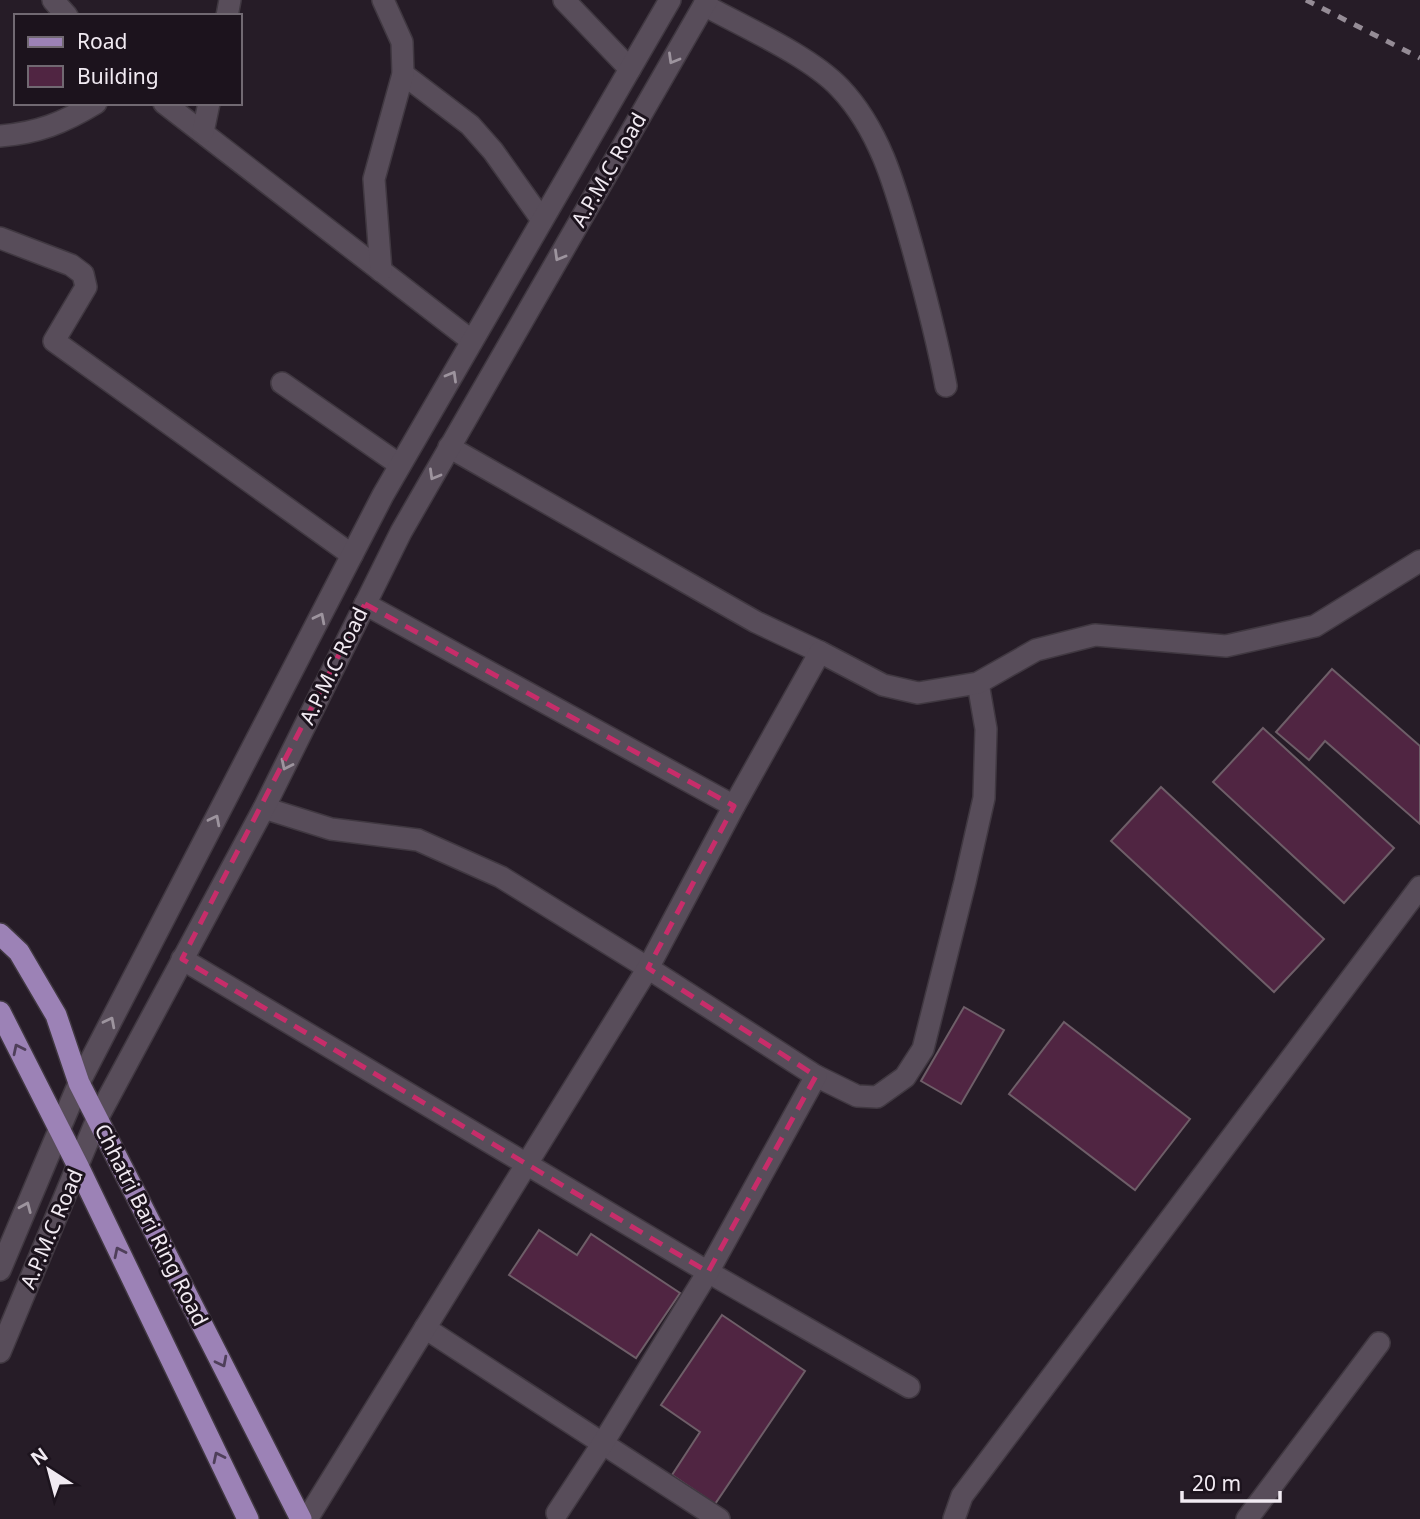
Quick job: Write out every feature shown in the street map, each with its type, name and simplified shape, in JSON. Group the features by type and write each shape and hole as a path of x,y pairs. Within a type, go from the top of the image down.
{"main road":[{"name":"Chhatri Bari Ring Road","path":"0,933 19,952 56,1015 79,1083 301,1519"},
{"path":"0,1012 78,1166 248,1519"}],"street":[{"path":"53,0 65,14"},
{"path":"381,271 374,179 403,74 402,42 383,0"},
{"path":"564,0 630,69"},
{"name":"A.P.M.C Road","path":"0,1270 79,1083 352,555 400,465 670,0"},
{"path":"705,3 808,63 839,87 864,118 884,157 903,213 934,322 946,386"},
{"name":"A.P.M.C Road","path":"0,1352 97,1119 264,808 401,532 705,3"},
{"path":"403,74 470,125 494,151 542,220"},
{"path":"0,136 46,129 93,105"},
{"path":"167,105 472,341"},
{"path":"203,132 209,105"},
{"path":"0,238 71,265 83,274 86,287 54,341 352,555"},
{"path":"282,383 400,465"},
{"path":"449,447 757,622 883,685 918,693 978,683 1035,650 1095,635 1226,646 1315,626 1420,561"},
{"path":"365,604 734,806"},
{"path":"307,1519 648,968 820,652"},
{"path":"264,808 331,829 418,840 501,877 816,1076 857,1096 877,1097 905,1077 923,1049 984,798 986,729 978,683"},
{"path":"954,1519 962,1496 1420,887"},
{"path":"183,960 708,1272 909,1387"},
{"path":"557,1513 708,1272 816,1076"},
{"path":"425,1328 719,1519"},
{"path":"1247,1519 1379,1343"}],"highlighted area":[{"path":"365,604 734,806 648,968 816,1076 708,1272 182,959"}],"building":[{"path":"1332,669 1420,746 1420,824 1325,741 1309,760 1276,732"},
{"path":"1263,728 1394,848 1344,903 1213,782"},
{"path":"1161,787 1324,939 1274,992 1111,841"},
{"path":"964,1007 1004,1030 961,1104 921,1081"},
{"path":"1064,1022 1190,1119 1135,1190 1009,1094"},
{"path":"539,1230 577,1255 591,1234 680,1293 636,1358 509,1275"},
{"path":"722,1315 805,1371 715,1504 672,1475 700,1432 661,1405"}],"railway":[{"path":"1306,0 1420,58"}]}
